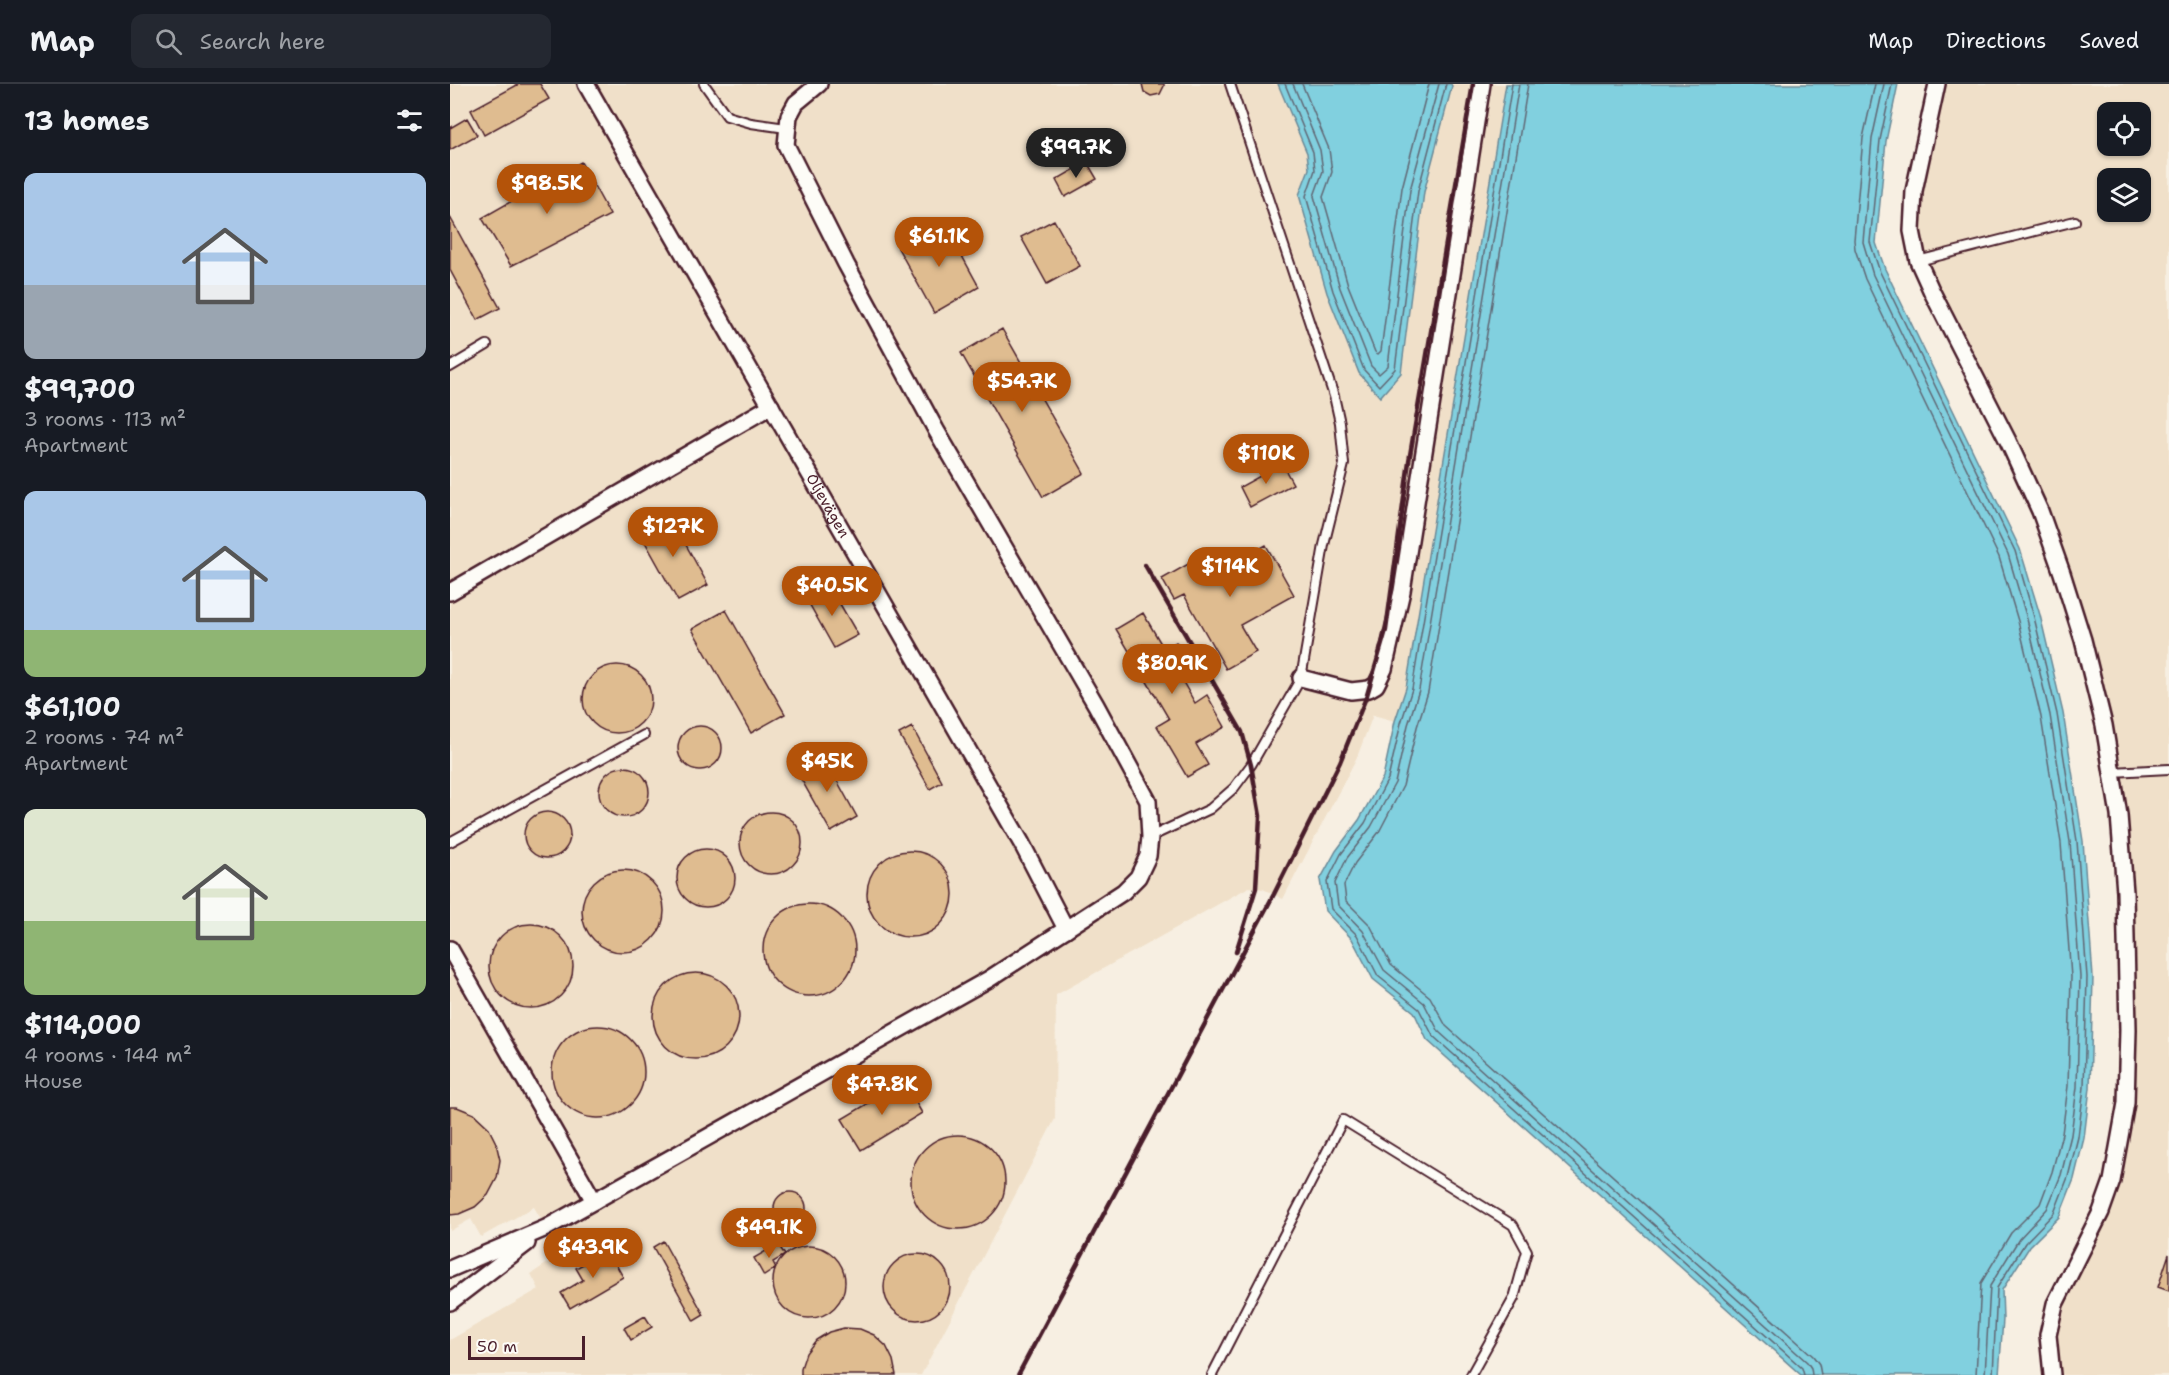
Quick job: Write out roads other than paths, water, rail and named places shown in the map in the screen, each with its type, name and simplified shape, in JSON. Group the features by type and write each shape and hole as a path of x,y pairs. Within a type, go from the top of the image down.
{"street":[{"name":"Oljevägen","path":"586,84 1022,844 1066,929"},
{"path":"450,1269 546,1228 989,979 1123,892 1138,877 1148,856 1150,837 1148,801 1090,695 936,430 846,264 786,145 786,128 796,103 819,84"},
{"path":"1301,678 1352,691 1369,690 1376,685 1384,669 1402,591 1482,84"},
{"path":"1937,84 1914,191 1912,231 1918,261 2008,441 2040,511 2083,640 2104,725 2119,815 2125,892 2128,1030 2126,1103 2112,1181 2101,1212 2055,1304 2048,1335 2052,1375"},
{"path":"450,592 771,406"},
{"path":"450,949 594,1201"},
{"path":"450,1302 546,1228"}],"lane":[{"path":"704,84 727,116 752,123 786,128"},
{"path":"1150,837 1210,810 1234,788 1251,765 1301,678 1324,545 1344,464 1340,423 1334,396 1230,84"},
{"path":"1918,261 2075,221"},
{"path":"450,367 487,345"},
{"path":"450,842 644,735"},
{"path":"2112,772 2169,769"},
{"path":"1212,1375 1343,1120 1513,1225 1527,1251 1514,1298 1471,1375"}],"water":[{"path":"1278,84 1451,84 1452,86 1424,192 1401,373 1380,397 1359,373 1327,293 1299,195 1309,169 1307,153"},
{"path":"1506,84 1898,84 1886,141 1876,243 1885,269 2020,549 2040,615 2063,713 2083,841 2093,977 2090,1088 2084,1138 2074,1179 2059,1217 2030,1246 2002,1290 2003,1319 1999,1375 1801,1375 1427,1040 1414,1012 1373,979 1352,939 1325,911 1320,880 1336,851 1359,820 1383,777 1395,721 1406,688"}],"railway":[{"path":"1018,1375 1274,894 1340,762 1367,695 1386,630 1409,461 1473,84"},
{"path":"1145,565 1242,732 1251,765 1260,816 1256,888 1236,952"}]}
